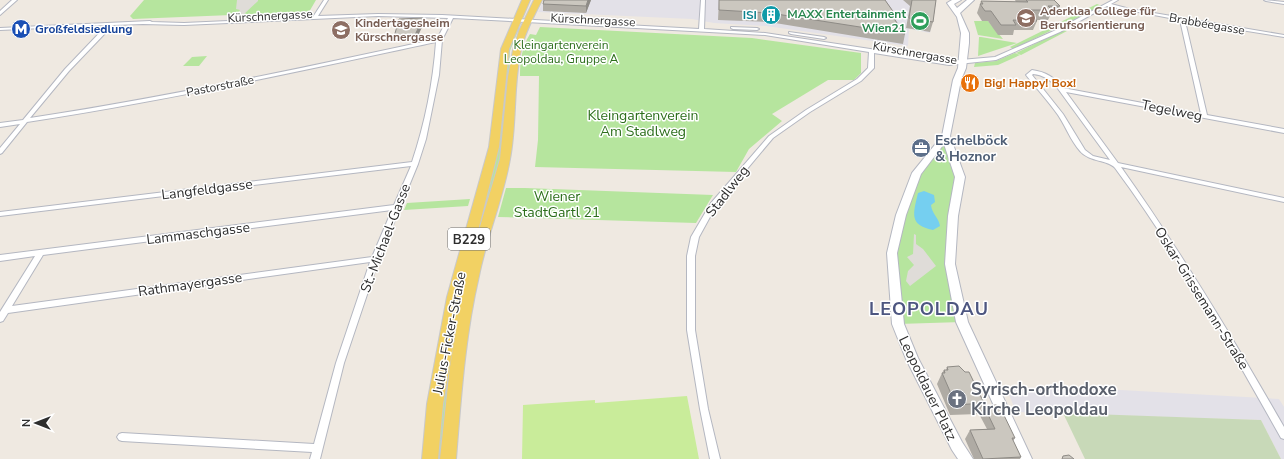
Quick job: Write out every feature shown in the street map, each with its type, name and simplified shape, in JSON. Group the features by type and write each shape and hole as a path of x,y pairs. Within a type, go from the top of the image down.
{"main road":[{"name":"Julius-Ficker-Straße","path":"448,459 454,381 468,296 481,241 505,159 509,133 513,72 526,0"},
{"name":"Julius-Ficker-Straße","path":"430,459 435,404 450,314 468,242 492,159 505,49 523,19 538,0"}],"street":[{"path":"0,14 15,0"},
{"path":"317,16 326,0"},
{"path":"701,28 703,0"},
{"path":"963,62 996,58 1058,31 1116,0"},
{"path":"1266,0 1284,3"},
{"path":"952,2 969,1"},
{"path":"957,12 969,1"},
{"name":"Leopoldauer Platz","path":"952,2 964,33 963,62 946,136 918,173 902,215 892,253 898,324 912,359 956,446 966,459"},
{"name":"Brabbéegasse","path":"1107,5 1182,20 1284,36"},
{"name":"Kürschnergasse","path":"0,29 145,23 184,24 410,11 523,19 798,33 963,62"},
{"name":"Kürschnergasse","path":"317,16 385,15 523,19"},
{"name":"St.-Michael-Gasse","path":"316,459 340,363 375,259 415,164 427,123 436,74 440,40 451,17"},
{"path":"1182,20 1204,116"},
{"path":"0,152 67,70 112,24"},
{"name":"Kürschnergasse","path":"701,28 778,36 948,63 963,62"},
{"name":"Pastorstraße","path":"0,124 25,121 288,73 440,40"},
{"name":"Stadlweg","path":"715,459 704,409 691,330 691,256 695,237 713,205 771,137 808,111 859,80 871,68 872,51"},
{"name":"Oskar-Grissemann-Straße","path":"1115,164 1091,157 1083,151 1061,114 1029,75 1032,72 1048,75 1061,89 1115,164 1170,243 1284,435"},
{"name":"Tegelweg","path":"1061,89 1284,131"},
{"path":"946,136 960,177 953,216 950,264 962,322 1025,459"},
{"name":"Langfeldgasse","path":"0,214 415,164"},
{"path":"1115,164 1284,200"},
{"name":"Lammaschgasse","path":"0,258 396,207"},
{"path":"0,319 41,252"},
{"name":"Rathmayergasse","path":"6,310 375,259"},
{"path":"122,438 318,448"}],"shaded area":[{"path":"237,0 258,1 243,15 237,15 240,10 236,9"},
{"path":"544,0 921,0 934,10 930,33 909,29 908,46 766,26 714,23 692,19 538,12"},
{"path":"914,234 916,235 916,244 923,249 936,266 910,286 906,281 908,271 914,265 907,257 913,254"},
{"path":"1006,387 1103,389 1279,399 1284,407 1284,459 1281,459 1261,420 1016,412"}],"green space":[{"path":"144,0 316,0 309,12 133,19 130,16"},
{"path":"1097,4 1102,6 1013,49 1010,47"},
{"path":"974,21 988,21 1003,39 978,35"},
{"path":"540,27 752,38 861,53 861,73 854,80 828,80 772,114 782,121 749,149 736,172 535,167 538,140 539,76 520,76 520,70 522,54 527,39 530,34 536,35"},
{"path":"517,28 519,28 510,51 505,133 443,459 436,459 442,398 505,62 509,45"},
{"path":"1064,30 1067,31 1021,55 1016,53"},
{"path":"979,37 981,37 1017,43 978,56"},
{"path":"1015,53 1020,55 998,65 974,67 975,63 996,61"},
{"path":"207,56 199,66 183,66 192,57"},
{"path":"946,136 960,177 950,264 962,322 898,324 892,253 917,173"},
{"name":"Wiener StadtGartl 21","path":"506,188 713,195 696,223 498,217"},
{"path":"470,199 468,206 404,210 407,203"},
{"path":"687,396 699,459 522,459 523,405 595,400 595,403"},
{"path":"1063,413 1261,420 1281,459 1085,459"}],"water":[{"path":"924,191 934,195 935,202 931,205 940,226 933,230 920,225 916,222 915,218 914,213 918,193"}],"building":[{"path":"544,0 588,0 586,6 543,4"},
{"path":"719,0 885,0 897,17 892,16 905,34 770,13 719,10"},
{"path":"912,0 936,0 933,22 909,18"},
{"path":"1026,0 1054,0 1060,6 1048,6 1052,10 1028,10 1037,21 1013,20 1016,25 1001,25 991,11 985,11 980,4 983,4 981,1 1028,2"},
{"path":"423,18 415,35 394,37 399,19"},
{"path":"959,366 965,372 969,372 984,403 956,405 942,373 945,373 944,370 948,370 947,367"},
{"path":"996,405 1000,407 1015,438 1012,438 1021,457 983,459 970,430 995,429 984,406"},
{"path":"1069,455 1074,459 1062,459 1063,456"}],"place":[{"name":"ISI","path":"771,15"},
{"name":"Aderklaa College für Berufsorientierung","path":"1026,18"},
{"name":"MAXX Entertainment Wien21","path":"920,21"},
{"name":"Großfeldsiedlung","path":"21,29"},
{"name":"Kindertagesheim Kürschnergasse","path":"341,30"},
{"name":"Big! Happy! Box!","path":"970,83"},
{"name":"Eschelböck & Hoznor","path":"921,148"},
{"name":"Syrisch-orthodoxe Kirche Leopoldau","path":"957,399"}],"district":[{"name":"LEOPOLDAU","path":"929,309"}],"park label":[{"name":"Kleingartenverein Leopoldau, Gruppe A","path":"561,52"},
{"name":"Kleingartenverein Am Stadlweg","path":"643,124"}]}
